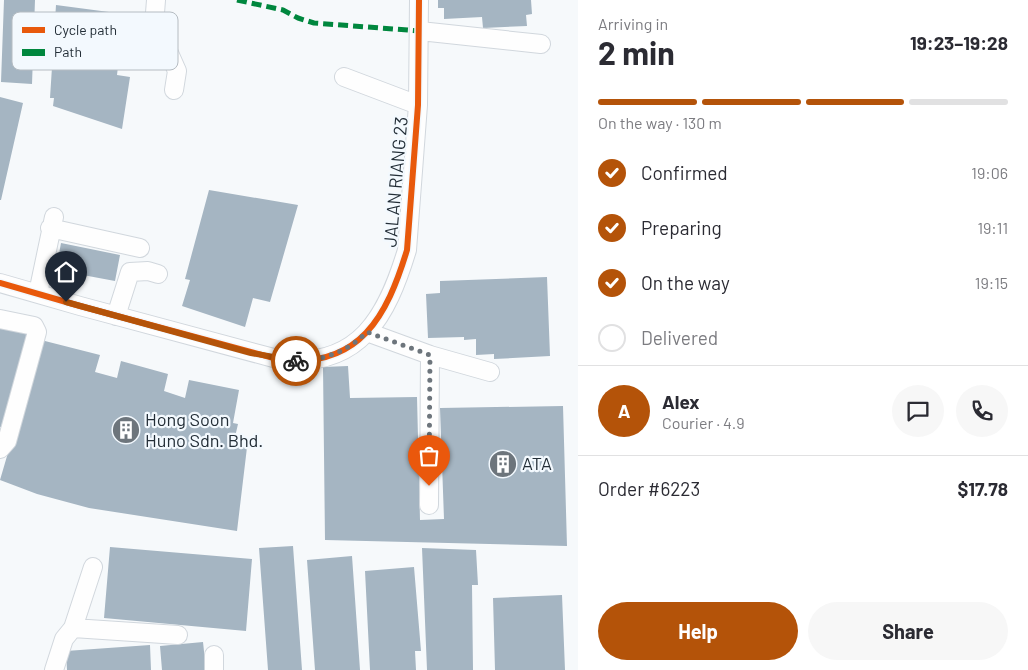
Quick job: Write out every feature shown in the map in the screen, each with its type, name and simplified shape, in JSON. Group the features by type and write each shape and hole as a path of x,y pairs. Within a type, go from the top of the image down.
{"street":[{"name":"JALAN RIANG 23","path":"0,283 251,353 296,361 316,360 338,353 353,345 380,317 400,272 407,250 418,105 419,0"},
{"path":"420,31 541,44"},
{"path":"174,90 177,70"},
{"path":"344,77 418,105"},
{"path":"38,293 52,222 140,248"},
{"path":"116,316 130,272 148,270 158,274"},
{"path":"0,319 34,326 37,332 7,442 0,450"},
{"path":"367,332 430,355 490,372"},
{"path":"429,505 430,355"},
{"path":"54,670 64,639 73,628 94,567"},
{"path":"73,628 178,635"}],"building":[{"path":"4,0 35,0 35,12 12,12 12,70 32,70 32,84 1,82"},
{"path":"438,0 531,0 532,14 526,15 527,26 483,28 482,17 444,19 444,8 438,8"},
{"path":"56,5 109,12 56,12"},
{"path":"52,70 118,70 117,75 130,77 122,129 53,106 54,98 50,98"},
{"path":"0,97 23,103 1,200 0,200"},
{"path":"209,190 298,205 270,302 253,298 245,327 182,306 190,280 185,279"},
{"path":"61,243 120,255 115,281 56,270"},
{"path":"547,277 550,356 494,359 494,354 476,355 476,339 464,340 464,337 428,338 426,294 440,293 440,281"},
{"path":"0,326 28,334 1,427 0,427"},
{"name":"Hong Soon Huno Sdn. Bhd.","path":"41,340 100,355 95,372 117,378 121,361 168,374 164,391 185,398 189,380 239,390 233,423 238,424 235,437 248,439 237,531 89,508 37,494 0,480"},
{"name":"ATA","path":"348,366 350,398 417,397 420,520 444,519 440,408 563,406 567,546 325,540 323,367"},
{"path":"293,546 302,670 268,670 259,548"},
{"path":"110,547 252,559 246,631 104,618"},
{"path":"422,548 476,550 478,585 472,585 473,670 427,670"},
{"path":"352,556 360,670 315,670 307,560"},
{"path":"414,567 421,651 415,651 416,670 370,670 365,571"},
{"path":"562,595 565,670 495,670 493,598"},
{"path":"203,642 206,670 162,670 160,646"},
{"path":"150,645 151,670 67,670 66,651"}],"marked path":[{"path":"237,0 283,10 298,18 314,23 420,31"}],"cycle path":[{"path":"0,283 281,360 308,360 331,355 350,346 366,333 379,316 390,296 407,250 418,105 419,0"}],"way so far":[{"path":"296,361 316,360 338,353 353,345 367,332 430,355 429,486"}],"place":[{"name":"Hong Soon Huno Sdn. Bhd.","path":"126,430"},
{"name":"ATA","path":"503,464"}],"route":[{"path":"66,302 251,353 281,360 296,361"}]}
